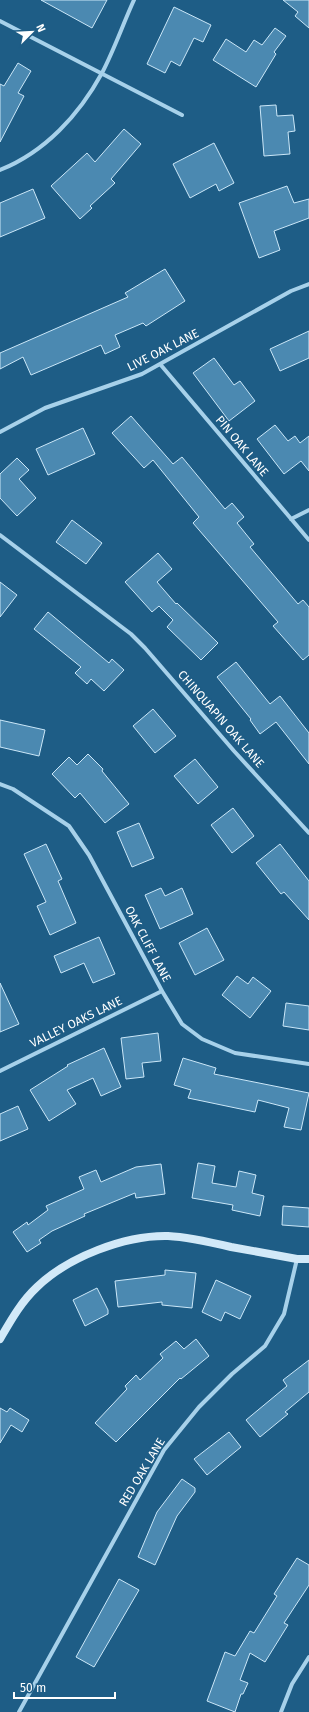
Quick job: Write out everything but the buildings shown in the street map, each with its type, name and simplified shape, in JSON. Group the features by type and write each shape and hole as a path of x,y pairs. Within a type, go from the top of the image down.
{"street":[{"path":"0,170 17,163 51,140 75,113 102,73 134,0"},
{"path":"0,21 182,115"},
{"name":"LIVE OAK LANE","path":"0,432 45,408 142,374 291,292 309,284"},
{"name":"PIN OAK LANE","path":"160,364 309,540"},
{"path":"291,519 309,510"},
{"name":"CHINQUAPIN OAK LANE","path":"0,535 131,634 234,751 309,833"},
{"name":"OAK CLIFF LANE","path":"0,784 13,789 69,826 88,855 162,991 182,1024 202,1039 235,1053 309,1064"},
{"name":"VALLEY OAKS LANE","path":"0,1071 162,991"},
{"path":"0,1339 17,1309 37,1286 65,1266 103,1248 135,1238 167,1236 208,1241 297,1259 309,1259"},
{"name":"RED OAK LANE","path":"19,1712 164,1450 199,1408 232,1374 265,1346 273,1333 284,1314 297,1259"},
{"path":"281,1712 292,1684 309,1657"}]}
